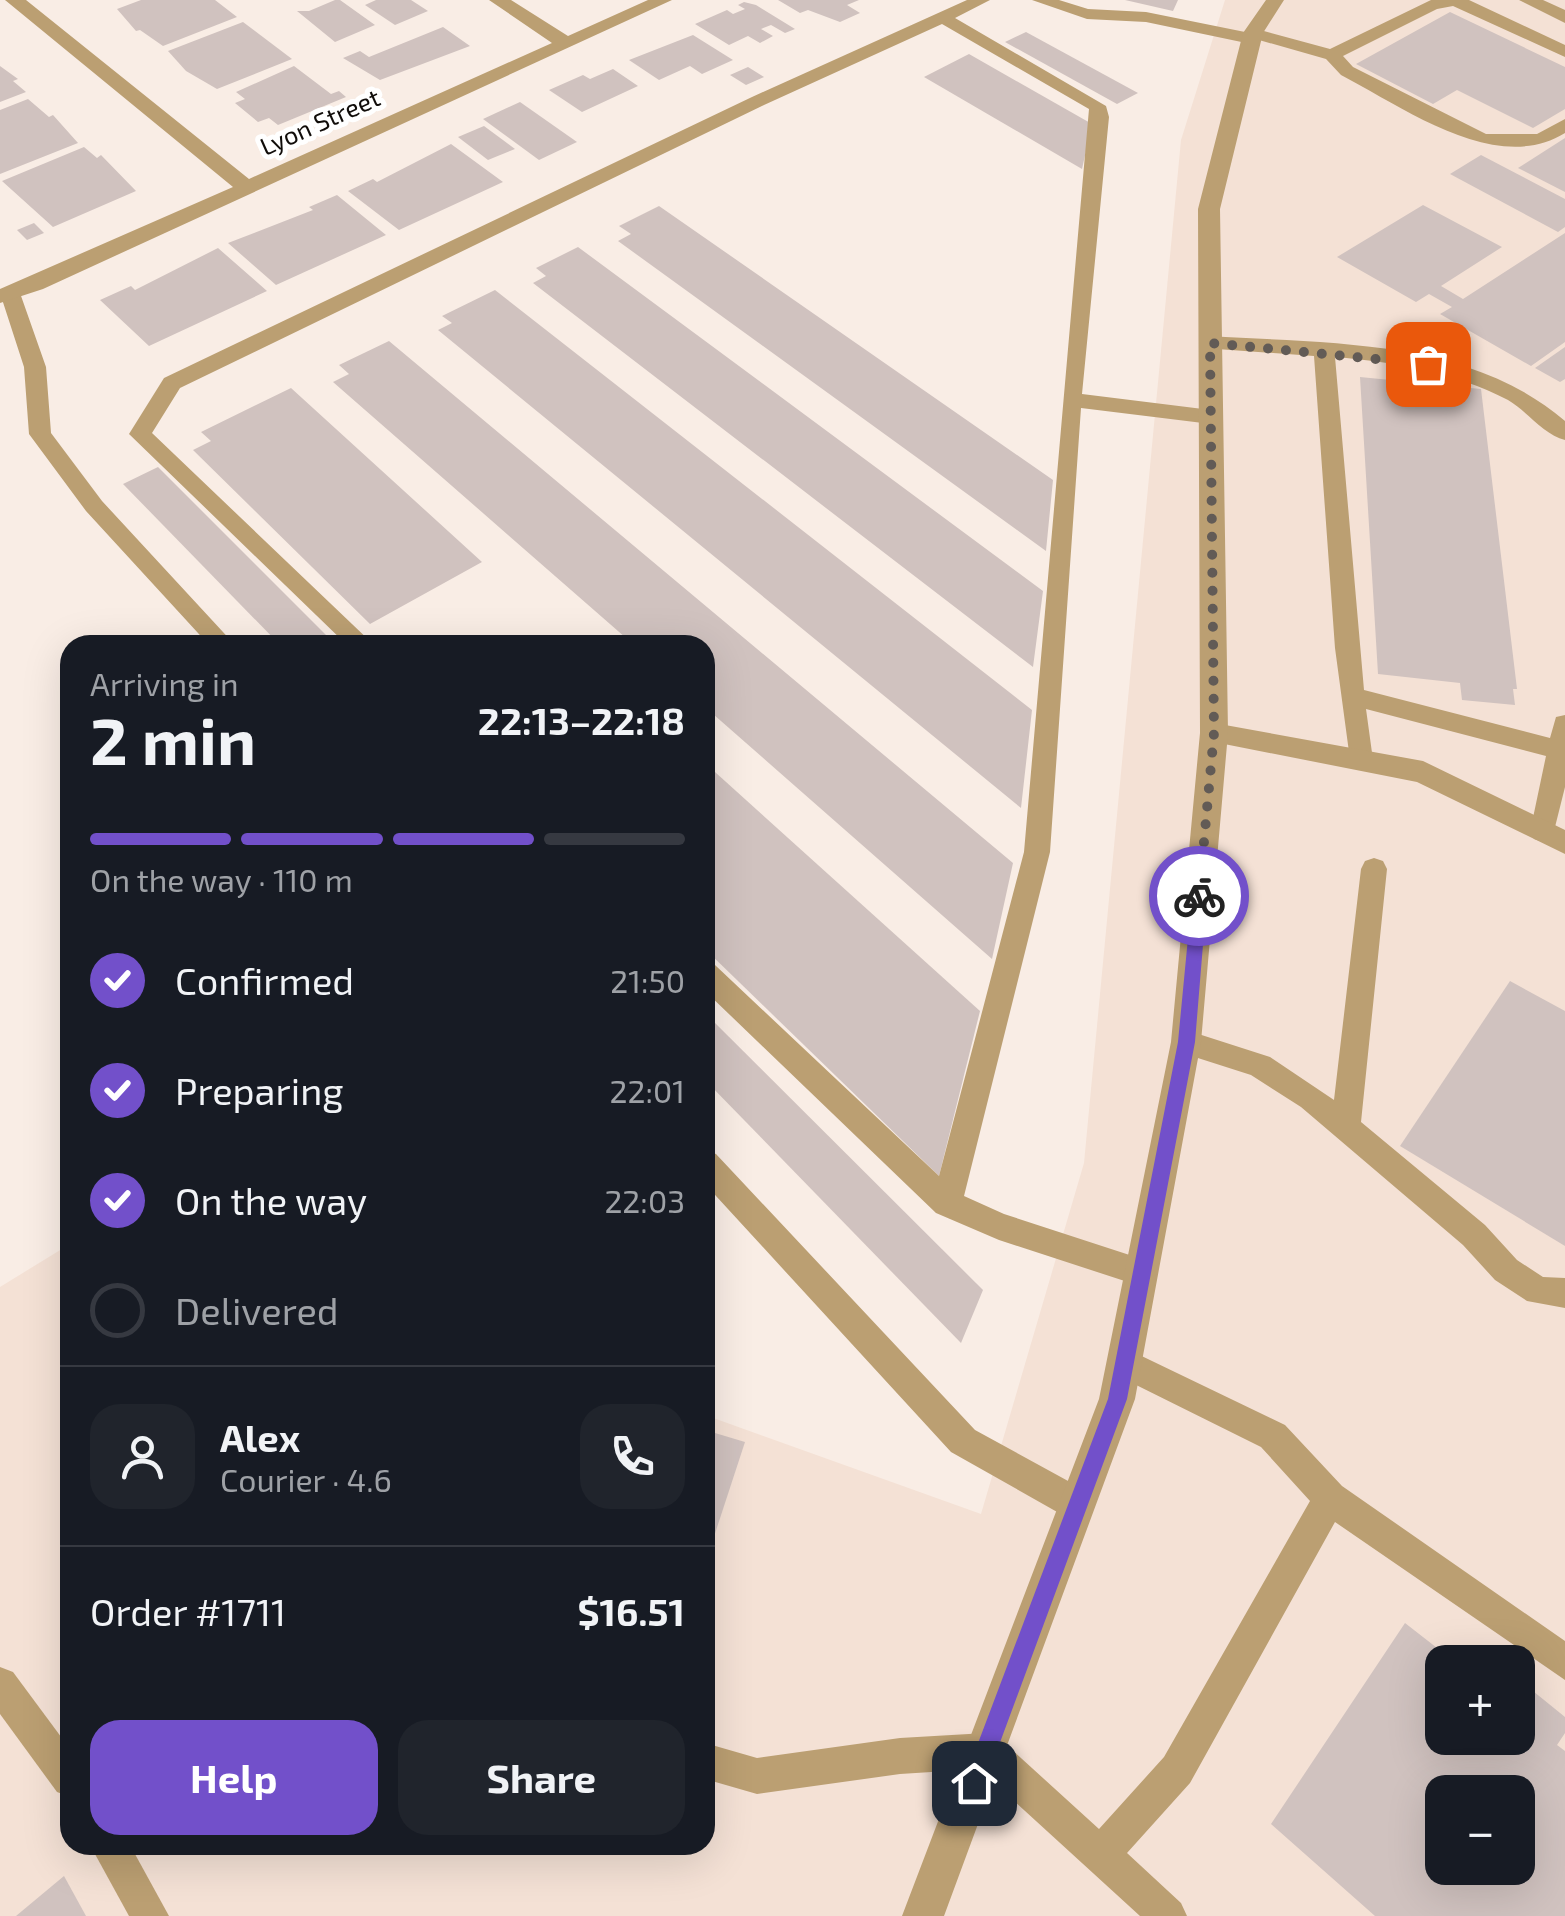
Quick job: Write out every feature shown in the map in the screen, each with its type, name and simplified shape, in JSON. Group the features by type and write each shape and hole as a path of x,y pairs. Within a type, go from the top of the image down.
{"street":[{"path":"14,0 245,186"},
{"path":"498,0 564,42"},
{"name":"Lyon Street","path":"5,294 663,0"},
{"path":"924,1916 1118,1399 1186,1042 1214,733 1208,208 1252,36 1276,0"},
{"path":"1528,0 1565,17"},
{"path":"1214,733 1423,772 1554,837"}],"lane":[{"path":"351,635 140,434 172,382 774,93 981,0"},
{"path":"1041,0 1087,14 1146,17 1252,36 1332,56 1347,72 1483,140 1541,140 1565,125"},
{"path":"1332,56 1432,5 1455,0 1565,52"},
{"path":"943,18 1097,106 1100,117 1093,215 1071,400 1037,852 947,1203"},
{"path":"5,294 35,367 40,434 94,506 214,635"},
{"path":"1210,343 1324,352 1455,369 1499,386 1565,433"},
{"path":"1324,352 1360,760"},
{"path":"1071,400 1210,417"},
{"path":"1352,696 1562,751"},
{"path":"1554,837 1565,724"},
{"path":"1346,1126 1374,869"},
{"path":"715,983 947,1203 999,1226 1140,1272"},
{"path":"1186,1042 1260,1066 1312,1098 1474,1235 1506,1270 1538,1291 1565,1294"},
{"path":"715,1175 963,1441 1078,1505"},
{"path":"1125,1363 1272,1436 1330,1498 1565,1662"},
{"path":"1101,1854 1177,1770 1330,1498"},
{"path":"0,1684 60,1765"},
{"path":"715,1764 757,1776 900,1756 986,1751 1168,1916"},
{"path":"115,1855 150,1916"}],"shaded area":[{"path":"1225,0 1565,0 1565,1916 0,1916 0,1287 60,1250 60,1855 715,1855 715,1419 981,1514 1084,1163 1181,140"}],"building":[{"path":"141,0 215,0 237,17 163,46 136,31 117,9"},
{"path":"335,0 375,25 335,42 297,11 309,11"},
{"path":"376,0 411,0 428,11 395,25 365,5"},
{"path":"778,0 859,0 847,5 860,13 840,22 808,10 800,13"},
{"path":"1125,0 1178,0 1173,11"},
{"path":"744,2 795,29 785,33 771,25 761,29 773,36 760,43 748,36 729,45 695,24 727,10 733,14 745,9 738,5"},
{"path":"1450,12 1565,67 1565,109 1533,128 1457,90 1433,104 1356,64"},
{"path":"243,22 292,59 217,89 186,71 168,51"},
{"path":"443,27 470,46 380,80 343,58 360,51 369,57"},
{"path":"1026,32 1138,93 1117,104 1005,42"},
{"path":"693,35 733,60 702,74 690,66 659,80 629,60"},
{"path":"969,54 1092,124 1082,169 924,77"},
{"path":"0,66 18,79 13,81 26,92 0,102"},
{"path":"294,66 331,94 339,91 346,97 278,125 269,118 258,122 235,103 245,99 236,92"},
{"path":"748,67 764,77 746,85 730,75"},
{"path":"613,69 638,86 582,112 549,90 583,75 590,79"},
{"path":"28,99 49,117 53,115 78,143 0,174 0,110"},
{"path":"520,102 577,142 539,160 483,119"},
{"path":"484,126 515,149 488,160 458,137"},
{"path":"1565,138 1565,192 1518,168"},
{"path":"451,144 503,182 399,230 348,191 373,179 377,182"},
{"path":"84,147 97,158 101,155 136,191 53,227 2,181"},
{"path":"1481,155 1565,199 1565,227 1558,232 1450,174"},
{"path":"337,195 386,235 276,285 228,243 313,210 309,207"},
{"path":"1423,205 1502,247 1441,286 1463,299 1565,233 1565,342 1531,366 1440,314 1452,307 1429,294 1416,302 1337,257"},
{"path":"659,206 1053,480 1046,551 618,241 631,234 619,226"},
{"path":"34,223 44,233 27,240 17,230"},
{"path":"578,247 1043,591 1033,667 533,283 546,276 536,268"},
{"path":"218,248 267,291 149,346 100,300 131,286 135,290"},
{"path":"495,290 1032,710 1021,808 438,330 452,323 442,316"},
{"path":"389,341 1013,863 992,959 715,716 715,635 623,635 333,382 349,374 339,365"},
{"path":"1565,347 1565,379 1560,382 1535,368"},
{"path":"1360,377 1481,389 1517,689 1513,689 1515,705 1462,700 1460,683 1378,674"},
{"path":"291,388 482,562 370,624 193,450 211,441 201,432"},
{"path":"158,467 326,635 270,635 123,484"},
{"path":"715,772 980,1011 939,1176 715,959"},
{"path":"1510,981 1565,1011 1565,1246 1400,1146"},
{"path":"715,1023 983,1290 961,1343 715,1090"},
{"path":"715,1433 745,1442 715,1534"},
{"path":"1405,1623 1433,1645 1425,1645 1425,1755 1535,1755 1535,1693 1565,1717 1565,1733 1557,1745 1565,1751 1565,1916 1375,1916 1271,1824"},
{"path":"64,1876 86,1916 16,1916"}],"way so far":[{"path":"1199,896 1214,733 1210,343 1428,364"}],"route":[{"path":"974,1783 1118,1399 1186,1042 1199,896"}]}
